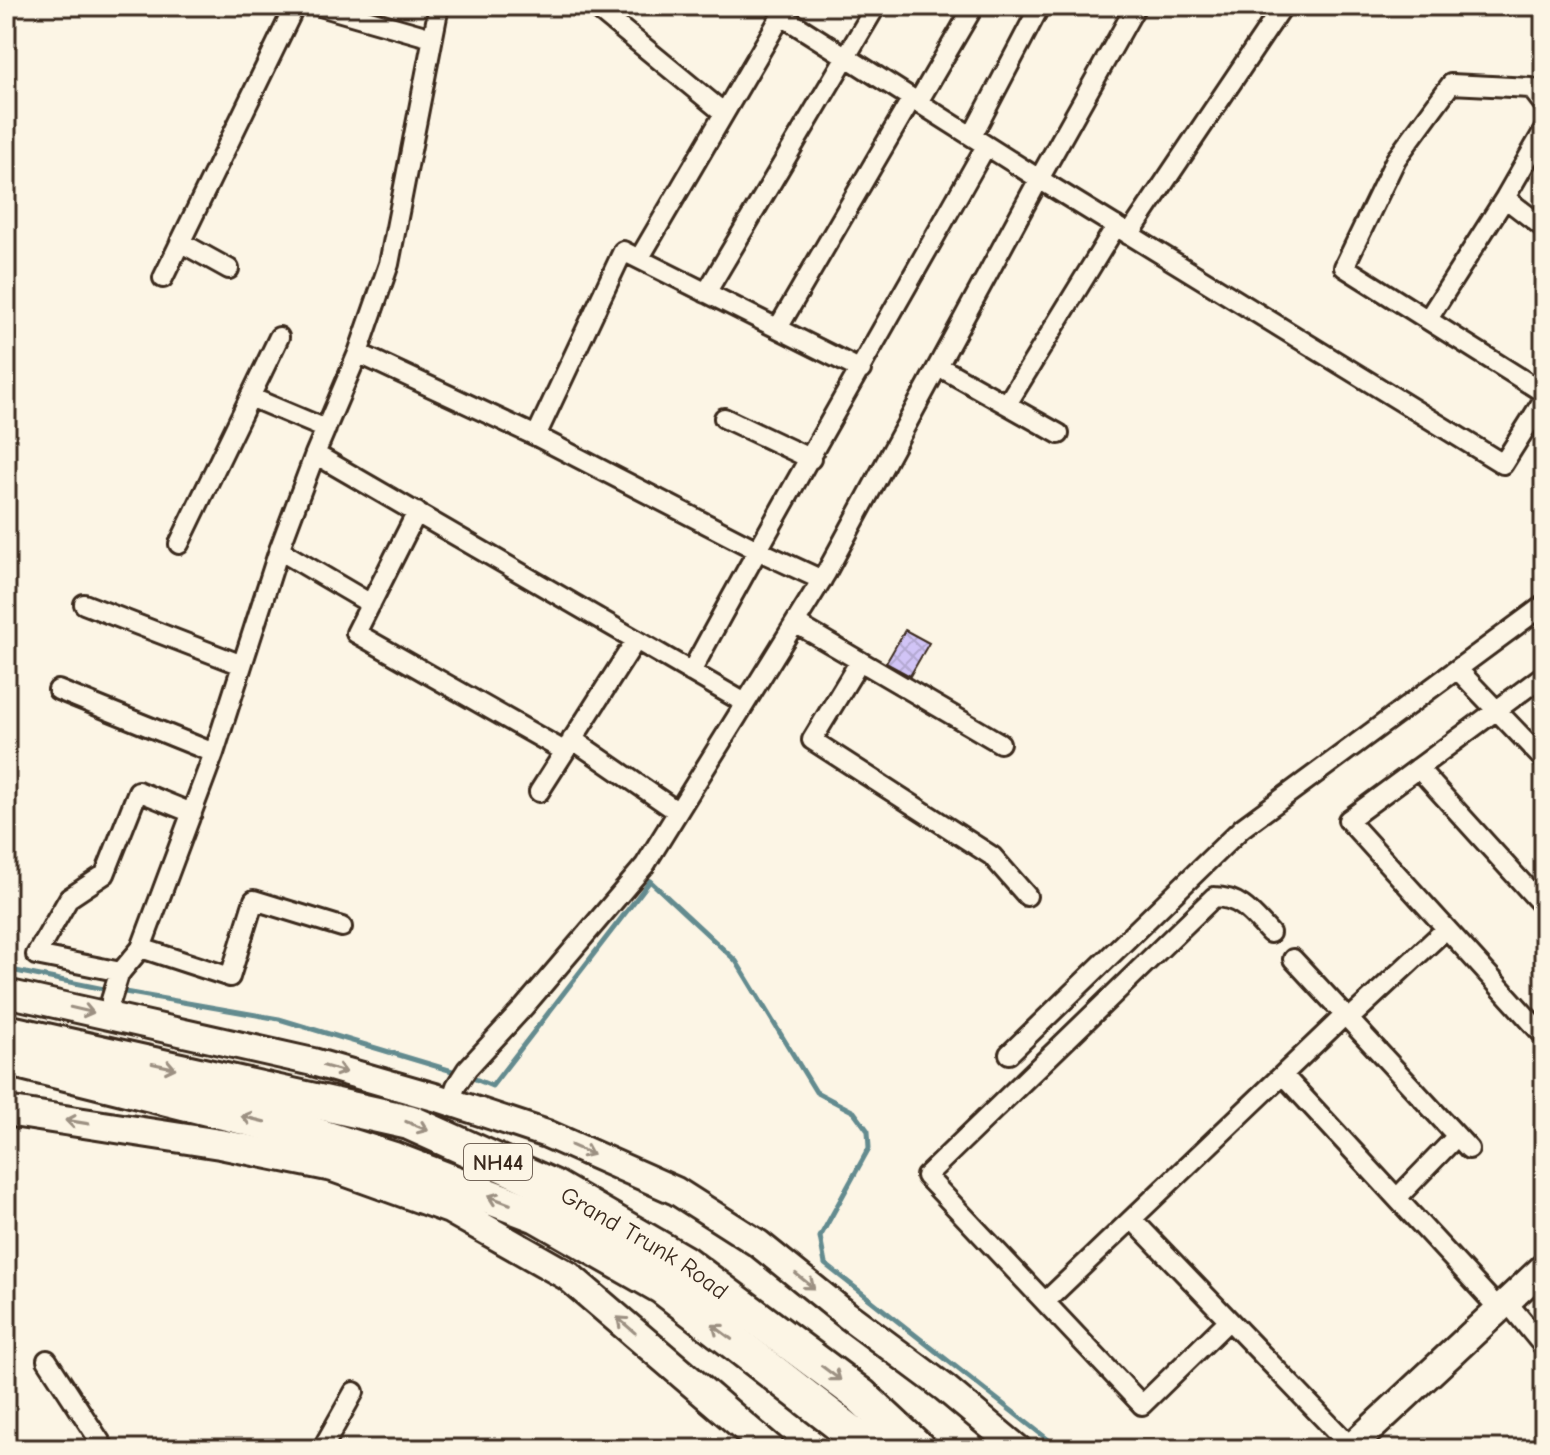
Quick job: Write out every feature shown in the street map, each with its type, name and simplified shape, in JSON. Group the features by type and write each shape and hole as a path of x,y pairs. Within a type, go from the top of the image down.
{"highway":[{"name":"Grand Trunk Road","path":"6,1032 409,1122 553,1187 684,1263 860,1395 918,1449"},
{"name":"Grand Trunk Road","path":"6,1058 308,1133 394,1160 537,1215 663,1287 872,1449"}],"main road":[{"path":"6,1111 220,1144 333,1167 450,1209 568,1276 770,1449"}],"street":[{"path":"163,278 295,6"},
{"path":"320,6 432,38"},
{"path":"111,1000 120,973 141,948 192,813 279,550 358,353 389,264 439,6"},
{"path":"594,6 724,113"},
{"path":"706,293 876,6"},
{"path":"778,328 974,6"},
{"path":"691,672 861,370 979,141 1040,6"},
{"path":"453,1094 467,1069 645,865 822,580 1136,6"},
{"path":"1007,404 1122,230 1283,6"},
{"path":"639,259 784,11 846,57 1039,179 1503,464 1542,405 1428,319 1344,267 1396,159 1451,84 1531,88 1544,105"},
{"path":"1428,319 1544,130"},
{"path":"1505,198 1544,228"},
{"path":"180,242 229,269"},
{"path":"536,436 623,251 861,370"},
{"path":"179,544 279,337"},
{"path":"358,353 536,436 757,550 822,580"},
{"path":"938,366 1059,434"},
{"path":"250,397 326,429"},
{"path":"724,418 811,459"},
{"path":"315,454 745,703"},
{"path":"417,512 356,633 568,745 678,812"},
{"path":"279,550 371,604"},
{"path":"84,604 242,665"},
{"path":"1009,1054 1242,828 1459,671 1544,605"},
{"path":"795,623 1000,743"},
{"path":"539,792 636,640"},
{"path":"860,661 812,740 992,856 1027,896"},
{"path":"1459,671 1544,760"},
{"path":"1541,1029 1348,820 1544,675"},
{"path":"58,690 214,753"},
{"path":"1418,768 1544,907"},
{"path":"120,973 36,955 69,898 105,874 138,791 192,813"},
{"path":"1229,1320 1142,1405 926,1176 1214,897 1226,897 1243,904 1270,933"},
{"path":"141,948 230,977 254,900 342,927"},
{"path":"1045,1302 1283,1075 1446,929"},
{"path":"1293,959 1463,1143 1397,1198"},
{"path":"6,993 453,1094 676,1191 759,1244 945,1388 1018,1449"},
{"path":"1283,1075 1397,1198 1544,1347"},
{"path":"1132,1219 1350,1448 1544,1267"},
{"path":"47,1360 105,1449"},
{"path":"345,1449 325,1443 354,1392"}],"building":[{"path":"905,630 929,643 910,676 886,663"}],"waterway":[{"path":"468,1076 492,1086 650,881 736,961 816,1092 854,1112 868,1131 869,1148 820,1237 825,1264 1060,1449"},
{"path":"6,969 109,990"},
{"path":"119,991 279,1019 459,1073"}]}
